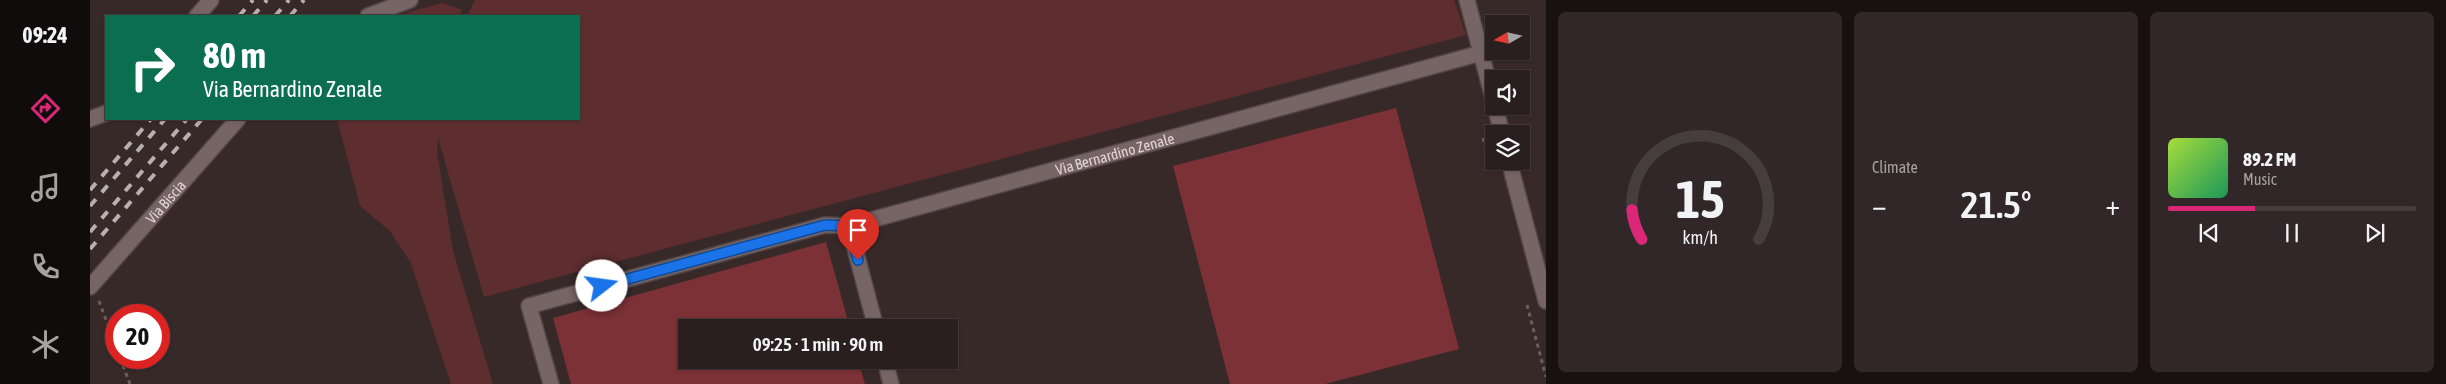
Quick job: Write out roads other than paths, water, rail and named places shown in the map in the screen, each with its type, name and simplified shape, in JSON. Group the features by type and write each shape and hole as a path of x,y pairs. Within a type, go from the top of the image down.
{"street":[{"path":"198,15 211,0"},
{"path":"371,15 410,0"},
{"path":"1467,0 1486,70"},
{"name":"Via Bernardino Zenale","path":"551,384 529,306 825,225 849,226 1481,53"},
{"path":"90,119 105,113"},
{"name":"Via Biscia","path":"91,286 237,120"},
{"path":"1511,170 1546,301"},
{"path":"849,226 874,319"},
{"path":"887,369 891,384"}],"railway":[{"path":"240,15 253,0"},
{"path":"254,15 267,0"},
{"path":"276,15 289,0"},
{"path":"291,15 304,0"},
{"path":"90,190 150,120"},
{"path":"90,206 164,120"},
{"path":"90,232 186,120"},
{"path":"90,249 201,120"}]}
